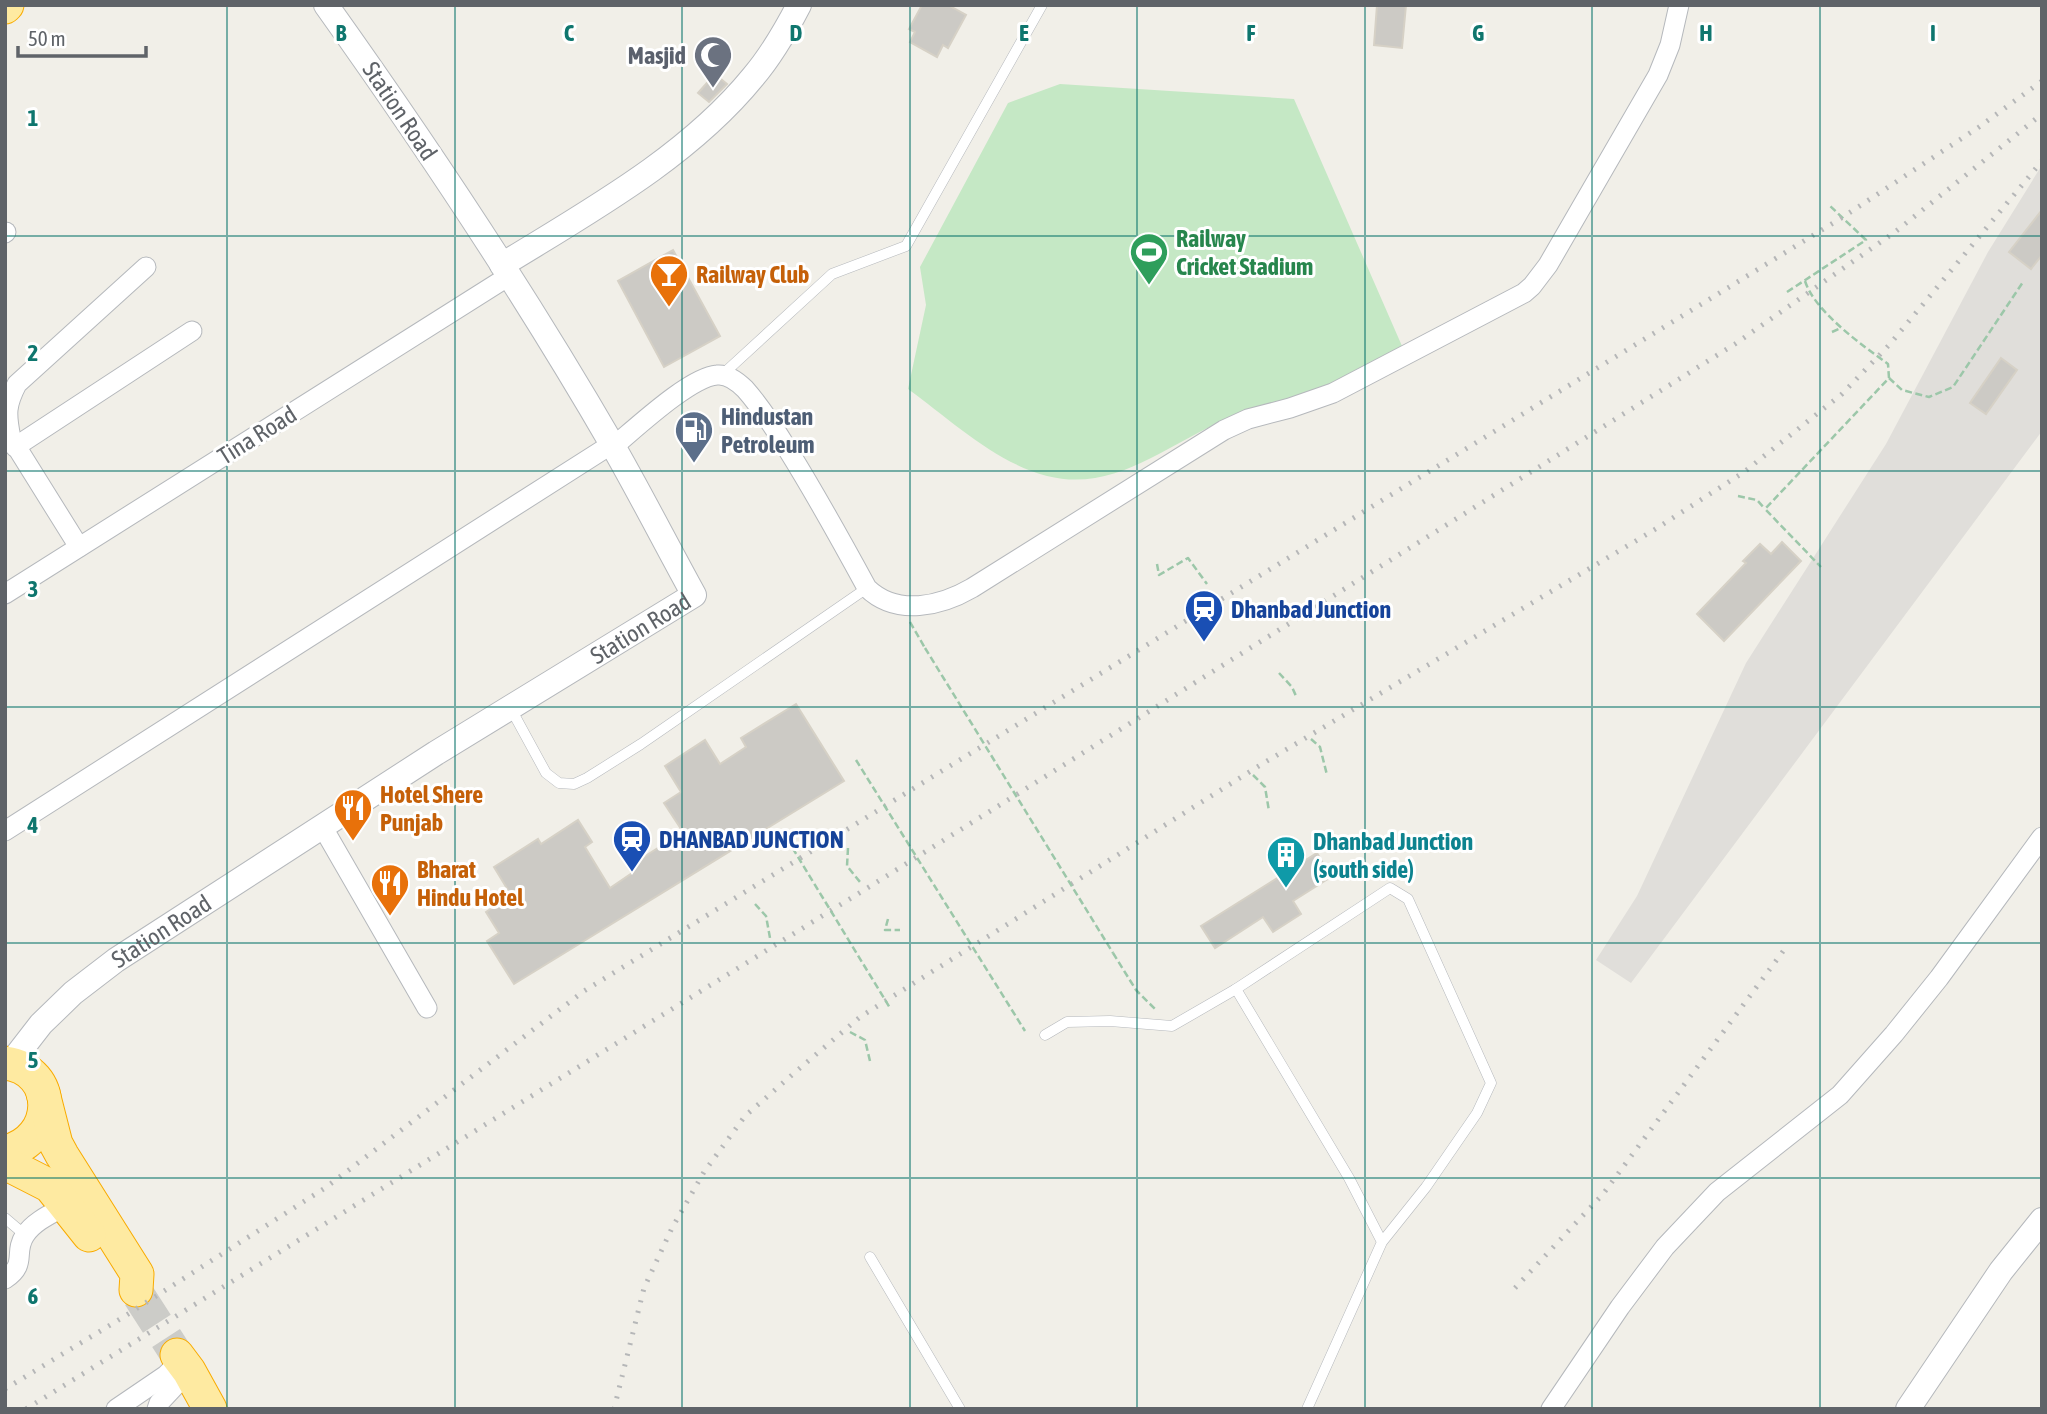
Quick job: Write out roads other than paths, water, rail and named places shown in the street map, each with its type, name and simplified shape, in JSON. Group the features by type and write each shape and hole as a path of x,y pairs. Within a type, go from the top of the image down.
{"highway":[{"path":"5,1163 50,1186 123,1281 138,1293 137,1273 57,1144 43,1093 31,1074 8,1063"},
{"path":"5,1152 26,1144 34,1136 44,1116 43,1093"},
{"path":"182,1362 210,1409"}],"street":[{"name":"Station Road","path":"8,1063 41,1024 73,993 116,960 510,706 694,596 612,445 506,270 398,107 326,5"},
{"path":"506,270 690,139 753,78 799,5"},
{"path":"5,831 612,445 684,390 713,375 733,379 744,388 776,431 811,486 867,588 880,598 911,606 932,605 972,588 1224,429 1333,393 1524,293 1549,265 1658,75 1670,45 1679,5"},
{"path":"79,547 15,447 7,419 11,385 146,267"},
{"name":"Tina Road","path":"5,594 506,270"},
{"path":"15,447 192,331"},
{"path":"322,826 427,1008"},
{"path":"1551,1409 1665,1247 1717,1192 1840,1095 1939,978 2042,837"},
{"path":"5,1279 16,1272 24,1235 33,1226 67,1205"},
{"path":"1908,1409 2001,1271 2042,1220"},
{"path":"116,1409 182,1362"},
{"path":"157,1409 182,1362"}],"lane":[{"path":"722,375 832,274 906,246 1042,5"},
{"path":"510,706 547,773 559,783 574,784 641,744 867,588"},
{"path":"1045,1035 1067,1021 1172,1026 1236,989 1390,888 1408,898 1491,1083 1477,1113 1426,1187 1382,1242 1307,1409"},
{"path":"1236,989 1349,1178 1382,1242"},
{"path":"5,1218 24,1235"},
{"path":"870,1257 960,1409"}],"tunnel":[{"path":"139,1296 177,1355"}],"railway":[{"path":"5,1389 325,1188 584,991 1843,217 1979,127 2042,81"},
{"path":"26,1409 877,882 1735,344 1895,232 2042,114"},
{"path":"614,1409 644,1288 672,1228 704,1172 745,1116 793,1074 860,1017 1262,764 1654,530 1744,472 1842,394 1890,344 2042,161"},
{"path":"1515,1288 1603,1194 1787,946"}],"place":[{"name":"Masjid","path":"713,89"},
{"name":"Railway Cricket Stadium","path":"1149,286"},
{"name":"Railway Club","path":"669,308"},
{"name":"Hindustan Petroleum","path":"694,464"},
{"name":"Dhanbad Junction","path":"1204,643"},
{"name":"Hotel Shere Punjab","path":"353,842"},
{"name":"DHANBAD JUNCTION","path":"632,873"},
{"name":"Dhanbad Junction (south side)","path":"1286,889"},
{"name":"Bharat Hindu Hotel","path":"390,917"}]}
